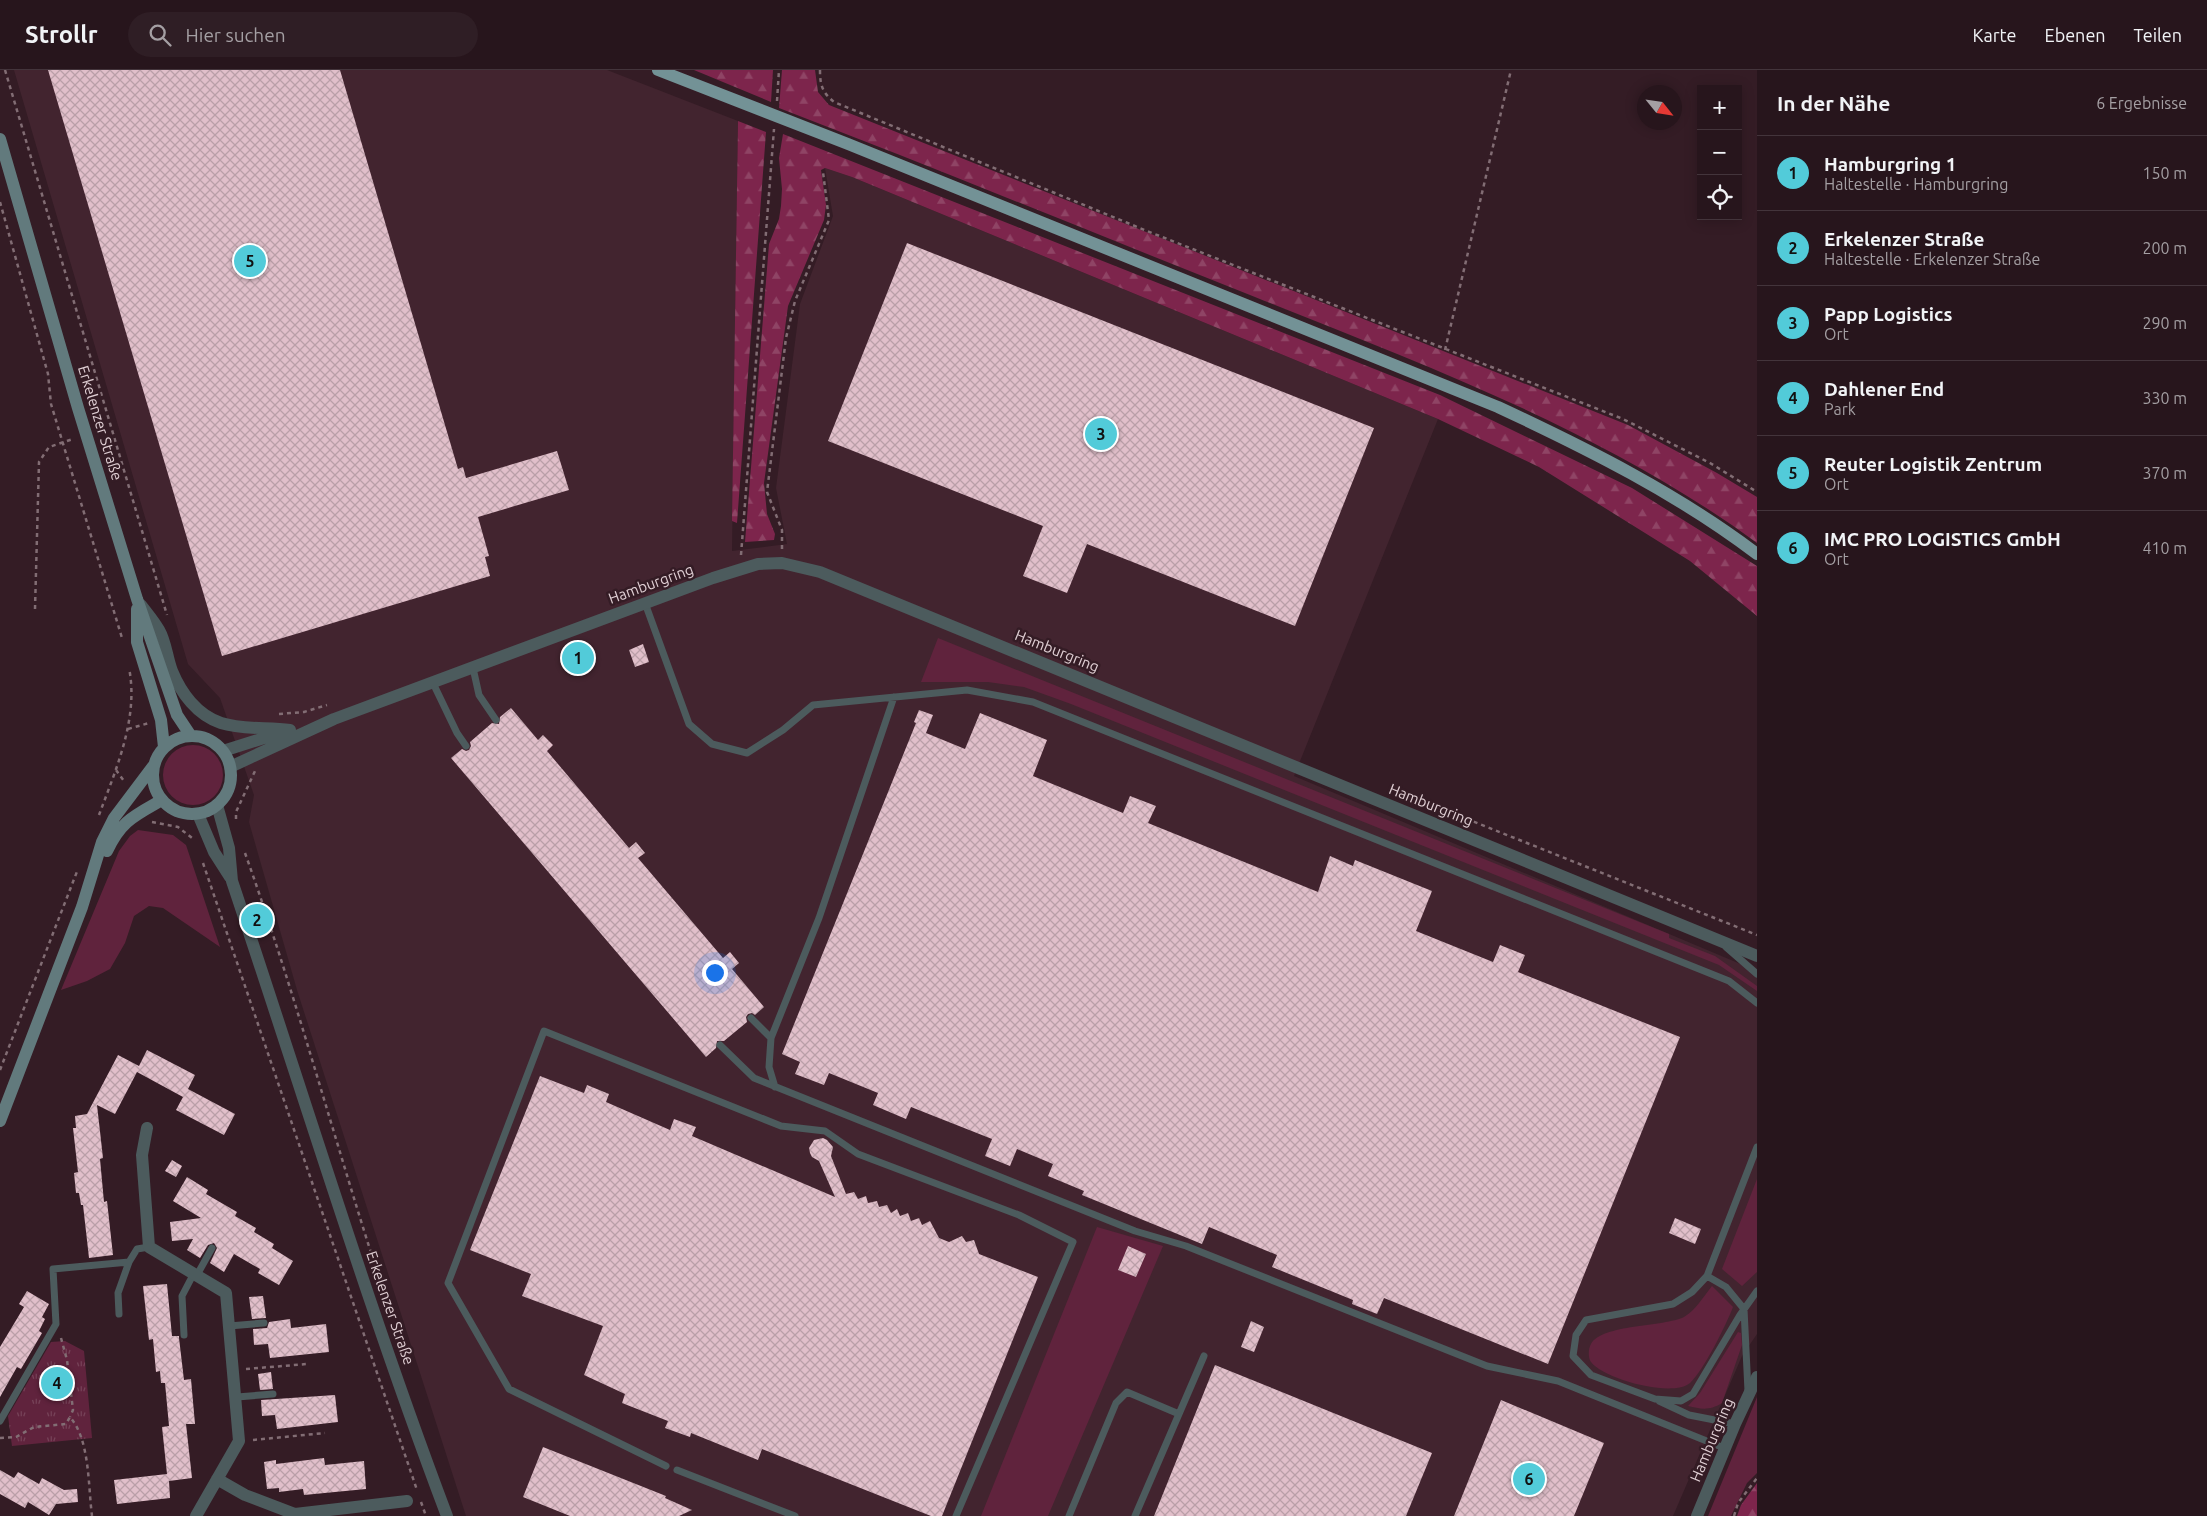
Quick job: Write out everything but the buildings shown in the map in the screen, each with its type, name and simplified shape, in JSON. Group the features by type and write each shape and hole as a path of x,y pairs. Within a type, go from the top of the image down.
{"main road":[{"path":"658,70 848,144 1498,407 1579,445 1648,482 1757,554"},
{"name":"Erkelenzer Straße","path":"0,139 86,434 137,599"},
{"path":"137,599 177,715 191,736"},
{"path":"137,599 137,642 161,720 164,747"},
{"path":"91,882 102,842 114,818 154,765 164,747 181,737 191,736 203,737 214,742 223,751 230,767 229,788 217,806 198,814 179,811 162,800 156,790 153,778 154,765"},
{"path":"0,1121 91,882 112,839 130,818 162,800"}],"street":[{"name":"Hamburgring","path":"334,719 744,568 758,564 782,563 820,572 1757,956"},
{"name":"Erkelenzer Straße","path":"137,599 160,631 172,671 182,690 193,705 206,717 222,723 290,730"},
{"path":"223,751 290,730 334,719"},
{"path":"230,767 334,719"},
{"path":"217,806 228,848 232,881"},
{"path":"198,814 214,852 232,881"},
{"name":"Erkelenzer Straße","path":"232,881 334,1196 413,1426 447,1516"},
{"path":"147,1128 142,1155 150,1247 226,1293 237,1397 239,1442 196,1516"},
{"name":"Hamburgring","path":"1698,1516 1724,1448 1757,1378"},
{"path":"218,1479 245,1495 296,1514 407,1501"}],"lane":[{"path":"645,603 689,724 712,744 746,753 783,730 813,705 967,690 1033,702 1729,981 1757,1003"},
{"path":"473,668 479,695 496,720"},
{"path":"433,683 457,733 466,746"},
{"path":"776,1087 769,1067 771,1038 819,918 894,697"},
{"path":"1716,939 1757,974"},
{"path":"751,1018 771,1038"},
{"path":"666,1466 509,1389 448,1283 544,1031 781,1126 825,1131 858,1154 1019,1215 1073,1242 956,1516"},
{"path":"720,1045 754,1078 1134,1231 1186,1246 1487,1366 1558,1381 1724,1448"},
{"path":"1735,1424 1689,1415 1591,1375 1573,1356 1576,1336 1586,1320 1673,1304 1692,1292 1707,1276 1757,1147"},
{"path":"119,1314 118,1293 129,1262 137,1249 150,1247"},
{"path":"184,1335 182,1296 212,1248"},
{"path":"0,1420 56,1324 53,1269 129,1262"},
{"path":"1707,1276 1726,1287 1744,1309 1748,1397"},
{"path":"1655,1400 1681,1401 1692,1394 1757,1291"},
{"path":"229,1326 264,1322"},
{"path":"1135,1516 1204,1356"},
{"path":"1069,1516 1116,1403 1122,1394 1127,1392 1179,1414"},
{"path":"237,1397 273,1394"},
{"path":"677,1470 794,1516"}],"path":[{"path":"5,70 168,618"},
{"path":"779,70 779,79"},
{"path":"820,70 820,86 824,93 834,102 933,141 1147,231 1445,350 1623,418 1710,463 1757,492"},
{"path":"1445,350 1511,70"},
{"path":"744,568 741,554 743,508 772,150"},
{"path":"782,563 782,530 767,492 786,338 795,301 829,220 823,172"},
{"path":"0,202 48,374 51,404 123,643"},
{"path":"34,609 39,462 49,448 86,434"},
{"path":"98,817 120,758 127,729 131,701 131,676 128,660"},
{"path":"236,820 236,812 258,764 255,756"},
{"path":"242,847 293,996 350,1187"},
{"path":"202,860 426,1516"},
{"path":"0,1070 80,862"},
{"path":"0,1438 16,1437 34,1427 66,1424 70,1417 73,1410 67,1360 56,1324"},
{"path":"234,1369 307,1364"},
{"path":"70,1417 78,1426 83,1438 92,1516"},
{"path":"239,1442 325,1432"},
{"path":"1734,1516 1741,1498 1757,1478"}],"shaded area":[{"path":"14,70 607,70 738,121 732,551 787,544 776,488 800,304 833,216 825,168 852,177 1438,419 1294,776 1757,971 1757,1334 1742,1356 1673,1516 466,1516 297,990 249,822 254,795 220,698 188,664"}],"green space":[{"path":"694,70 773,70 771,102"},
{"path":"782,70 815,70 818,92 829,105 1628,425 1757,497 1757,543 1699,503 1639,467 1514,404 1385,349 779,108"},
{"path":"738,121 766,132 737,523 732,521"},
{"path":"783,134 1440,395 1632,488 1757,566 1757,616 1690,561 1539,467 1438,419 852,177 825,168 821,170 826,205 824,220 788,306 764,483 767,514 775,534 774,540 745,542 769,244 779,219 781,206 782,189 779,158"},
{"path":"938,638 1669,934 1669,938 1715,956 1757,986 1757,991 1719,965 1071,704 1024,687 988,682 921,682"},
{"path":"187,745 199,745 210,750 218,758 223,769 221,787 210,800 199,805 187,805 176,800 168,792 163,781 163,769 168,758 176,750"},
{"path":"138,830 173,835 186,845 220,947 163,908 149,906 134,916 125,943 110,969 87,981 61,990 119,851 130,836"},
{"path":"1757,1179 1757,1272 1742,1286 1722,1269"},
{"path":"1097,1227 1163,1246 1048,1516 981,1516"},
{"path":"1712,1286 1733,1307 1708,1358 1690,1383 1681,1387 1669,1388 1639,1385 1609,1375 1591,1362 1589,1348 1597,1338 1620,1329 1663,1323 1684,1317 1696,1307"},
{"path":"1738,1332 1741,1333 1742,1345 1722,1403 1705,1409 1688,1406 1700,1393"},
{"path":"65,1341 84,1351 92,1438 12,1446 8,1416 51,1342"},
{"path":"1757,1397 1757,1473 1747,1483 1731,1516 1708,1516"},
{"path":"1757,1483 1757,1516 1737,1516 1741,1505"}],"place":[{"name":"Reuter Logistik Zentrum","path":"250,261"},
{"name":"Papp Logistics","path":"1101,434"},
{"name":"Hamburgring 1","path":"578,658"},
{"name":"Erkelenzer Straße","path":"257,920"},
{"name":"Dahlener End","path":"57,1383"},
{"name":"IMC PRO LOGISTICS GmbH","path":"1529,1479"}]}
